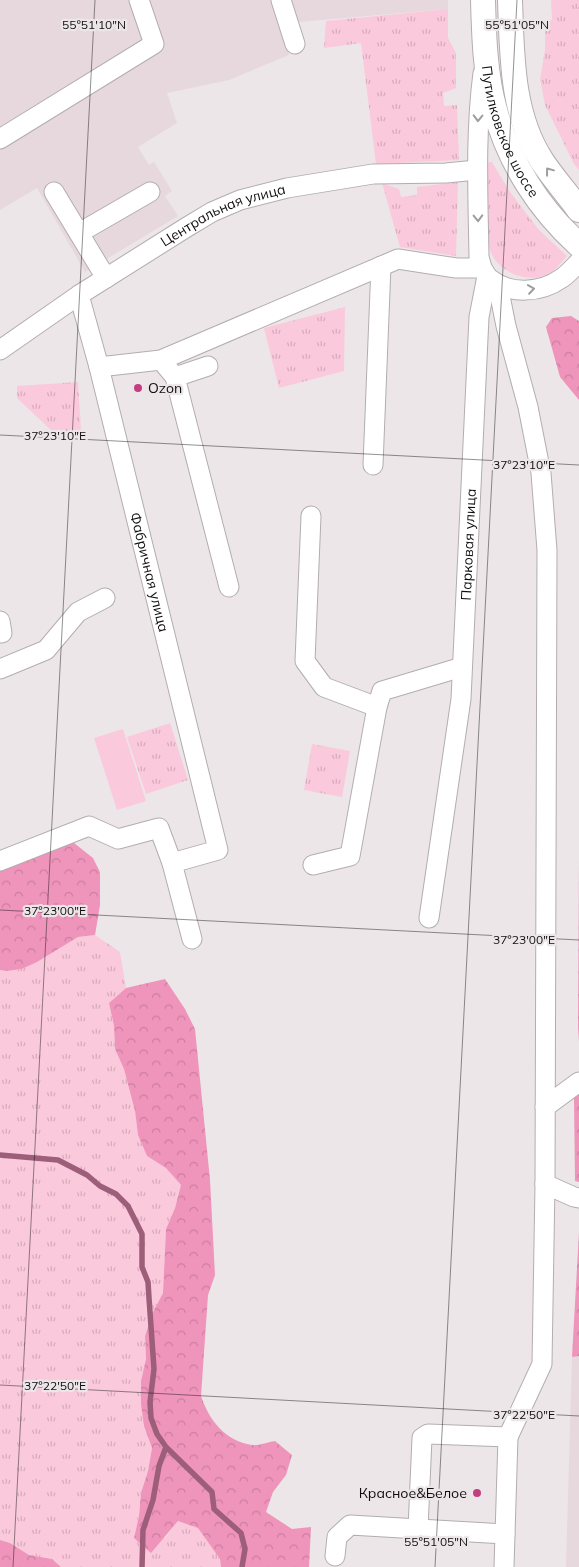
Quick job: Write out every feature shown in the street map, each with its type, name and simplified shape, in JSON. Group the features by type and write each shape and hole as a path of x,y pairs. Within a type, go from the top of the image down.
{"main road":[{"name":"Путилковское шоссе","path":"483,0 485,52 494,108 505,142 541,205 564,232 579,245"},
{"name":"Путилковское шоссе","path":"510,0 517,97 526,130 541,160 579,210"}],"street":[{"path":"0,139 154,44 139,0"},
{"path":"288,0 282,0 295,44"},
{"name":"Парковая улица","path":"429,918 461,699 478,317 489,277 479,257 478,106 485,52"},
{"name":"Центральная улица","path":"0,350 106,278 212,212 240,200 287,188 373,174 446,173 478,170"},
{"path":"54,192 106,278"},
{"path":"79,233 150,192"},
{"path":"100,367 161,360 398,259 456,268 489,277 516,290 535,289 550,285 563,278 579,262"},
{"path":"373,465 381,266"},
{"path":"489,277 506,326 528,407 541,474 547,550 545,1184 542,1364 508,1437 504,1567"},
{"name":"Фабричная улица","path":"79,295 100,367 218,850 172,863"},
{"path":"161,360 175,377 229,587"},
{"path":"175,377 208,366"},
{"path":"311,516 305,661 324,687 377,708"},
{"path":"0,669 46,650 78,612 105,598"},
{"path":"313,865 350,856 377,708 382,691 462,667"},
{"path":"0,861 89,826 118,839 159,828 172,863 192,939"},
{"path":"545,1107 579,1082"},
{"path":"545,1184 579,1198"},
{"path":"418,1529 422,1438 424,1435 508,1437"},
{"path":"336,1556 337,1537 350,1525 505,1534"}],"shaded area":[{"path":"0,0 271,0 289,55 229,80 167,93 177,123 138,147 149,165 154,162 172,191 165,196 178,216 85,272 37,188 0,210"},
{"path":"290,0 448,0 448,9 298,22"},
{"path":"579,1356 579,1567 566,1567 572,1357"}],"green space":[{"path":"551,0 579,0 579,170 574,164 545,105 540,79 545,50 545,21 552,20"},
{"path":"448,9 448,38 456,53 456,88 443,93 444,106 457,105 459,160 376,164 361,43 324,48 326,21"},
{"path":"492,162 510,192 539,230 567,256 550,273 529,278 514,274 501,266 493,256 487,239 487,164"},
{"path":"458,182 456,256 400,247 382,183 399,189 401,197 417,195 417,187"},
{"path":"345,307 344,371 279,388 264,328"},
{"path":"571,316 579,321 579,400 560,377 546,327 552,318"},
{"path":"78,382 81,431 53,432 17,398 17,386"},
{"path":"170,723 188,780 146,794 127,737"},
{"path":"123,729 146,801 117,810 94,738"},
{"path":"312,744 350,751 342,797 304,790"},
{"path":"58,843 74,843 93,858 100,872 100,905 95,935 78,937 22,969 0,970 0,869"},
{"path":"579,860 579,1041 578,1028"},
{"path":"95,935 120,952 126,988 109,1003 114,1026 115,1049 124,1069 135,1111 138,1135 147,1156 166,1168 181,1185 175,1208 166,1229 163,1293 152,1314 145,1336 146,1359 141,1381 144,1426 152,1448 148,1471 141,1493 139,1516 134,1538 165,1538 178,1521 198,1527 220,1559 221,1567 61,1567 52,1559 29,1555 10,1543 0,1540 0,970 22,969 78,937"},
{"path":"165,979 185,1009 195,1029 210,1180 215,1275 208,1295 201,1396 214,1421 226,1434 242,1443 252,1445 275,1441 292,1455 286,1475 273,1492 266,1512 292,1529 311,1527 309,1567 221,1567 220,1559 198,1528 178,1521 151,1553 134,1538 139,1516 141,1493 148,1471 152,1448 144,1426 141,1404 141,1381 146,1359 145,1336 152,1314 163,1293 166,1229 175,1208 181,1185 166,1168 147,1156 138,1135 135,1111 124,1069 115,1049 114,1026 109,1003 126,988"},
{"path":"579,1094 579,1182 575,1181 574,1098"},
{"path":"579,1232 579,1356 572,1357"},
{"path":"0,1540 10,1543 29,1555 52,1559 61,1567 0,1567"}],"waterway":[{"path":"0,1155 58,1160 87,1175 100,1186 116,1194 128,1206 142,1234 142,1267 148,1282 154,1369 150,1402 151,1418 157,1434 166,1447 159,1466 153,1500 143,1530 142,1567"},
{"path":"166,1447 212,1492 214,1509 241,1533 245,1549 242,1567"}],"place":[{"name":"Ozon","path":"138,388"},
{"name":"Красное&Белое","path":"477,1493"}]}
